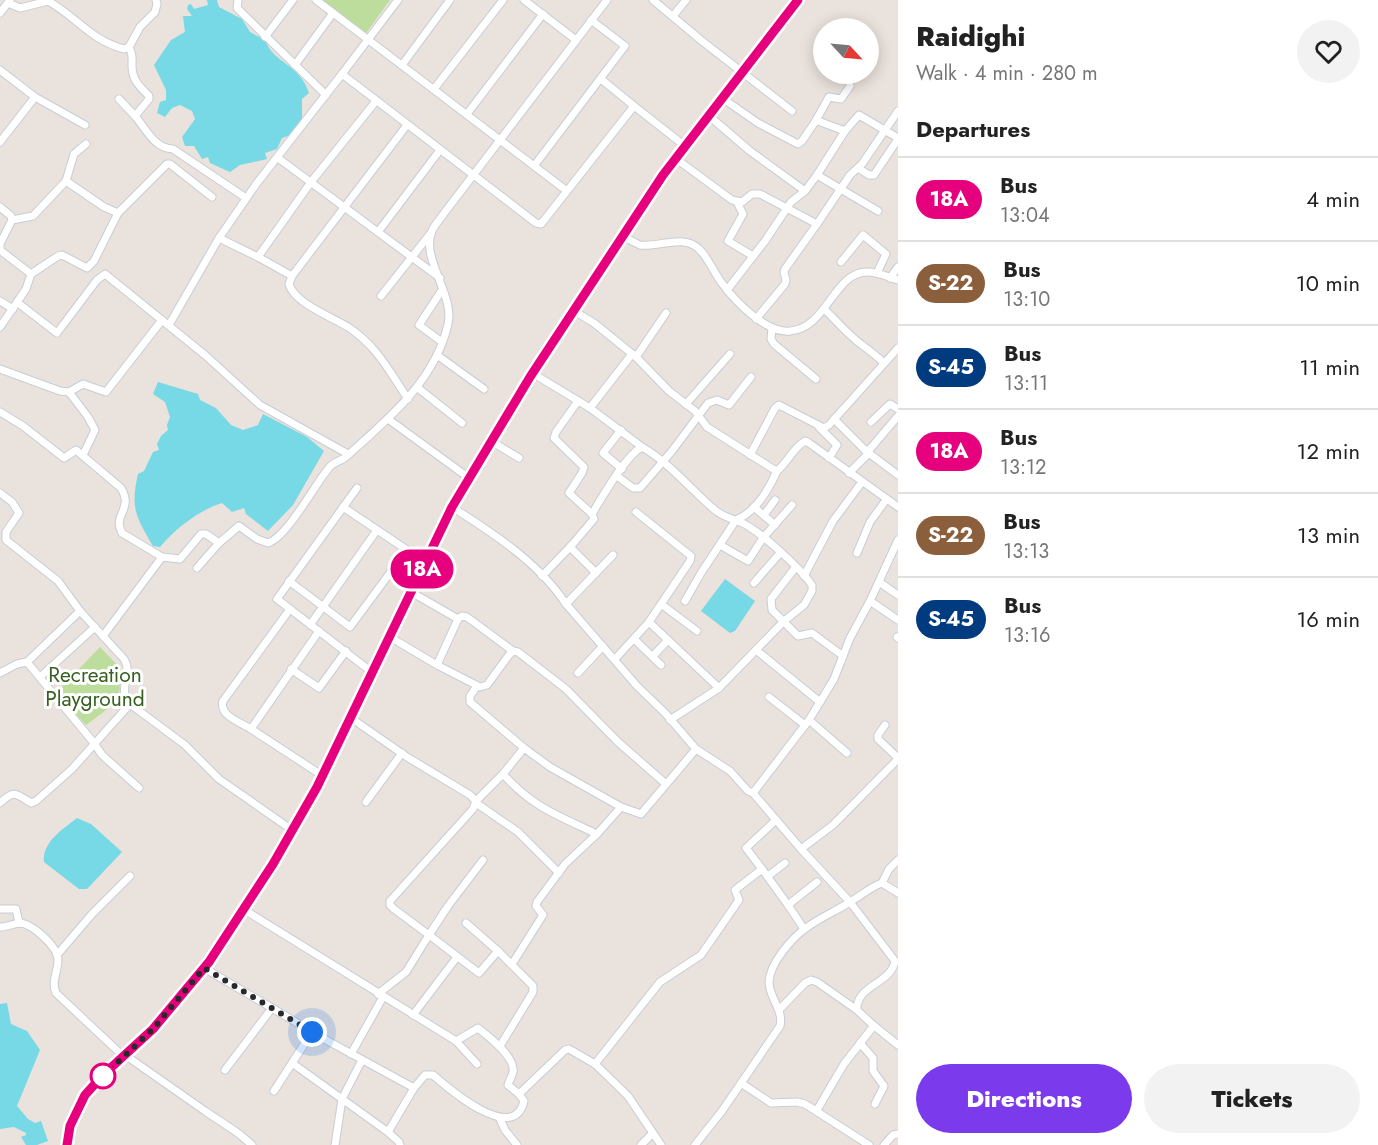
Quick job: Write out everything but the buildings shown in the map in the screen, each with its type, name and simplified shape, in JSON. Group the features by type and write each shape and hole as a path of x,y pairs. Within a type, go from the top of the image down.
{"main road":[{"path":"67,1145 70,1126 85,1095 153,1029 204,968 273,864 323,776 452,507 532,373 624,237 645,200 798,0"}],"street":[{"path":"0,13 9,2 20,8 48,2 58,7 97,39 121,49 129,47 140,27 155,12 156,0"},
{"path":"238,0 237,8 326,95"},
{"path":"265,37 293,0"},
{"path":"316,0 567,190"},
{"path":"169,325 219,238 246,198 398,0"},
{"path":"402,65 450,0"},
{"path":"434,89 503,0"},
{"path":"524,0 576,40"},
{"path":"653,0 792,111"},
{"path":"673,16 686,0"},
{"path":"381,296 603,2"},
{"path":"295,65 333,13"},
{"path":"467,114 543,14"},
{"path":"534,166 626,46 591,20"},
{"path":"129,47 133,56 134,80 149,96 135,116"},
{"path":"0,70 36,98 85,125"},
{"path":"342,74 538,224 541,224 634,106"},
{"path":"601,79 685,146"},
{"path":"722,98 752,119 798,144 815,122 829,97 841,99 850,86"},
{"path":"0,142 36,98"},
{"path":"119,99 159,146 173,149 246,198"},
{"path":"258,257 311,182 376,101"},
{"path":"756,319 785,284 785,269 850,175 858,168 898,111"},
{"path":"708,115 750,152 805,190"},
{"path":"727,290 787,208 817,175 845,131 860,115 898,139 874,176 858,168"},
{"path":"815,122 818,121 845,131"},
{"path":"407,125 291,276 289,284 295,295 349,328 369,344 380,355 408,399"},
{"path":"12,220 33,216 66,181 74,154 86,144"},
{"path":"378,232 440,150"},
{"path":"278,158 440,278"},
{"path":"675,158 737,202 743,214 728,241 753,256"},
{"path":"0,327 26,289 30,274 62,255 87,268 94,261 118,213 167,164 212,197"},
{"path":"195,183 203,170"},
{"path":"817,175 878,211"},
{"path":"66,181 95,201 118,213"},
{"path":"737,202 742,202 756,192 817,224"},
{"path":"0,207 11,216 12,220"},
{"path":"12,220 0,244 0,250 30,274"},
{"path":"197,568 219,543 239,526 257,539 268,543 273,542 285,530 329,467 348,454 388,419 418,388 437,355 449,323 450,310 431,249 431,232"},
{"path":"841,262 862,235 886,254 877,273"},
{"path":"624,237 639,244 686,242 696,246 727,290 756,319 772,328 790,332 813,321 849,278 859,273 877,273 894,279 898,267"},
{"path":"219,238 291,276"},
{"path":"0,301 15,306 57,333 96,280 105,274 169,325 260,405 348,454"},
{"path":"442,290 419,325 442,342"},
{"path":"824,309 863,347 873,351 884,363"},
{"path":"574,311 594,323 634,356 686,404 707,427 777,471"},
{"path":"590,408 634,356 666,313"},
{"path":"0,369 60,391 69,392 83,384 106,392 162,320"},
{"path":"772,328 771,339 774,344 816,379"},
{"path":"819,427 824,428 834,419 898,348"},
{"path":"686,404 730,354"},
{"path":"437,355 484,389"},
{"path":"532,373 590,408 621,430 663,462 716,511 736,520 763,538 812,585 812,591 804,605 784,621 719,688 670,720"},
{"path":"617,476 637,490 663,462 697,415 712,400 729,405 751,377"},
{"path":"418,388 462,423"},
{"path":"69,392 88,417 94,430 83,455"},
{"path":"542,576 594,519 592,514 569,493 584,467 554,438 578,401"},
{"path":"750,455 779,405 819,427 837,445 829,458"},
{"path":"871,422 887,406 894,405 898,409"},
{"path":"0,412 23,426 64,458 76,450 121,488 127,503 119,520 122,533 162,557 180,559 203,534 219,543"},
{"path":"849,473 898,416"},
{"path":"388,419 469,478"},
{"path":"834,419 867,452 898,475"},
{"path":"621,430 603,453 622,468"},
{"path":"491,441 519,458"},
{"path":"685,601 736,520 745,516 754,507 789,455 805,441 898,507"},
{"path":"592,514 622,468 642,447"},
{"path":"804,576 833,521 862,482"},
{"path":"357,488 277,598 374,673"},
{"path":"0,493 12,502 19,513 6,532 6,540 58,581 80,611 127,665 123,689 125,698 130,704 185,745 219,778 292,830"},
{"path":"764,515 775,500"},
{"path":"856,553 870,522 886,500"},
{"path":"720,545 748,561 763,538 792,505"},
{"path":"343,507 425,562"},
{"path":"452,507 488,530 556,589 566,604 637,686 696,748 730,771 748,791 753,793 850,902 897,959 883,981 872,984 864,994 857,1010"},
{"path":"754,507 775,525"},
{"path":"615,659 649,622 691,556 636,512"},
{"path":"310,625 377,530"},
{"path":"753,793 807,723 834,679 855,627 870,601 898,540"},
{"path":"571,546 596,573"},
{"path":"290,581 350,627 407,550"},
{"path":"754,583 780,553"},
{"path":"566,604 613,555"},
{"path":"104,636 162,557"},
{"path":"689,562 701,573"},
{"path":"795,568 771,599 772,610 798,636 801,637 808,632 812,633 843,656"},
{"path":"879,582 898,595"},
{"path":"411,592 458,619"},
{"path":"870,601 898,620"},
{"path":"661,604 697,632"},
{"path":"290,609 223,701 222,707 224,713 323,776"},
{"path":"0,673 17,664 27,662 80,611"},
{"path":"437,665 458,619 462,616 467,617 513,651 523,654 566,689 618,742 666,784"},
{"path":"649,622 719,688"},
{"path":"40,677 95,627"},
{"path":"251,729 319,631"},
{"path":"390,637 437,665 477,686 484,687 513,651"},
{"path":"634,639 661,665"},
{"path":"653,656 668,640"},
{"path":"578,673 603,646"},
{"path":"756,650 820,702"},
{"path":"291,669 319,688 346,651 347,653"},
{"path":"27,662 94,742 102,755 139,788"},
{"path":"477,686 470,696 470,702 524,748 550,767 621,807 641,814 696,748"},
{"path":"769,698 847,753"},
{"path":"0,803 10,794 15,794 33,803 72,769 130,704"},
{"path":"351,718 470,795 476,802 518,832 559,873"},
{"path":"801,849 832,825 898,758 878,739 885,725"},
{"path":"498,951 479,974 394,909 390,901 473,809 476,802 524,748"},
{"path":"366,802 402,753"},
{"path":"503,774 527,799 558,817 597,834"},
{"path":"512,964 543,915 536,906 537,902 565,864 597,834 621,807"},
{"path":"776,819 746,848 804,929"},
{"path":"351,1054 380,995 406,972 448,906 483,860"},
{"path":"695,1145 722,1111 780,1026 779,1010 769,980 777,961 804,929 882,882 889,869 898,860"},
{"path":"768,876 784,863"},
{"path":"596,1064 660,982 701,955 739,900 735,890 762,869"},
{"path":"57,955 92,914 130,876"},
{"path":"788,905 817,882"},
{"path":"882,882 898,893"},
{"path":"0,909 16,909 19,923"},
{"path":"243,909 456,1041 477,1064"},
{"path":"0,927 19,923 41,935 57,955 54,987 56,993 124,1055 252,1145"},
{"path":"466,923 512,964 534,988 500,1046"},
{"path":"413,1015 457,957"},
{"path":"204,968 312,1032 414,1088"},
{"path":"779,1010 805,983 811,980 857,1010 898,1045"},
{"path":"225,1070 272,1008"},
{"path":"817,1110 844,1064 873,1025"},
{"path":"388,1132 424,1075 433,1075 472,1108 500,1119 511,1119 519,1112 524,1101 509,1087 513,1066 500,1046 478,1028 456,1041"},
{"path":"274,1091 312,1032"},
{"path":"860,1043 873,1058 873,1071 884,1086 875,1104"},
{"path":"519,1094 565,1050 569,1049 596,1064 628,1096 661,1145"},
{"path":"335,1145 342,1099 362,1060"},
{"path":"292,1063 388,1132 400,1145"},
{"path":"741,1083 771,1103 798,1102 817,1110 869,1145"},
{"path":"500,1119 505,1130 517,1145"},
{"path":"641,1145 652,1134"},
{"path":"884,1145 893,1135 898,1134"}],"green space":[{"path":"322,0 390,0 366,33"},
{"name":"Recreation Playground","path":"100,647 122,670 118,701 86,725 56,693"}],"water":[{"path":"207,0 217,0 219,7 242,19 250,32 265,40 274,54 299,75 309,93 302,99 302,118 294,134 282,138 277,149 265,153 267,159 240,165 230,172 210,163 208,157 202,159 194,146 185,146 182,137 195,119 192,111 180,105 172,108 165,117 157,113 160,102 166,100 166,90 154,65 171,40 185,32 183,16 192,16 187,9 188,5 191,4 194,9 208,5"},
{"path":"158,382 198,394 200,400 216,408 231,425 243,430 258,425 263,414 307,437 324,451 293,505 268,531 246,514 244,508 232,512 222,503 188,521 160,547 153,546 136,512 135,496 138,474 144,471 153,452 159,450 157,444 168,430 170,417 165,402 153,394"},
{"path":"725,579 755,601 735,631 730,633 701,611"},
{"path":"77,818 91,824 122,852 87,889 79,889 44,862 46,848 50,842"},
{"path":"7,1003 11,1024 27,1031 40,1050 17,1106 28,1119 35,1123 41,1121 48,1141 37,1145 26,1145 21,1137 26,1133 14,1127 0,1129 0,1004"}],"bus line":[{"name":"18A","path":"67,1145 70,1126 85,1095 104,1074 153,1029 209,962 273,864 317,787 452,507 530,377 624,237 645,200 798,0"}],"route":[{"path":"103,1076 153,1029 204,968 312,1032"}]}
